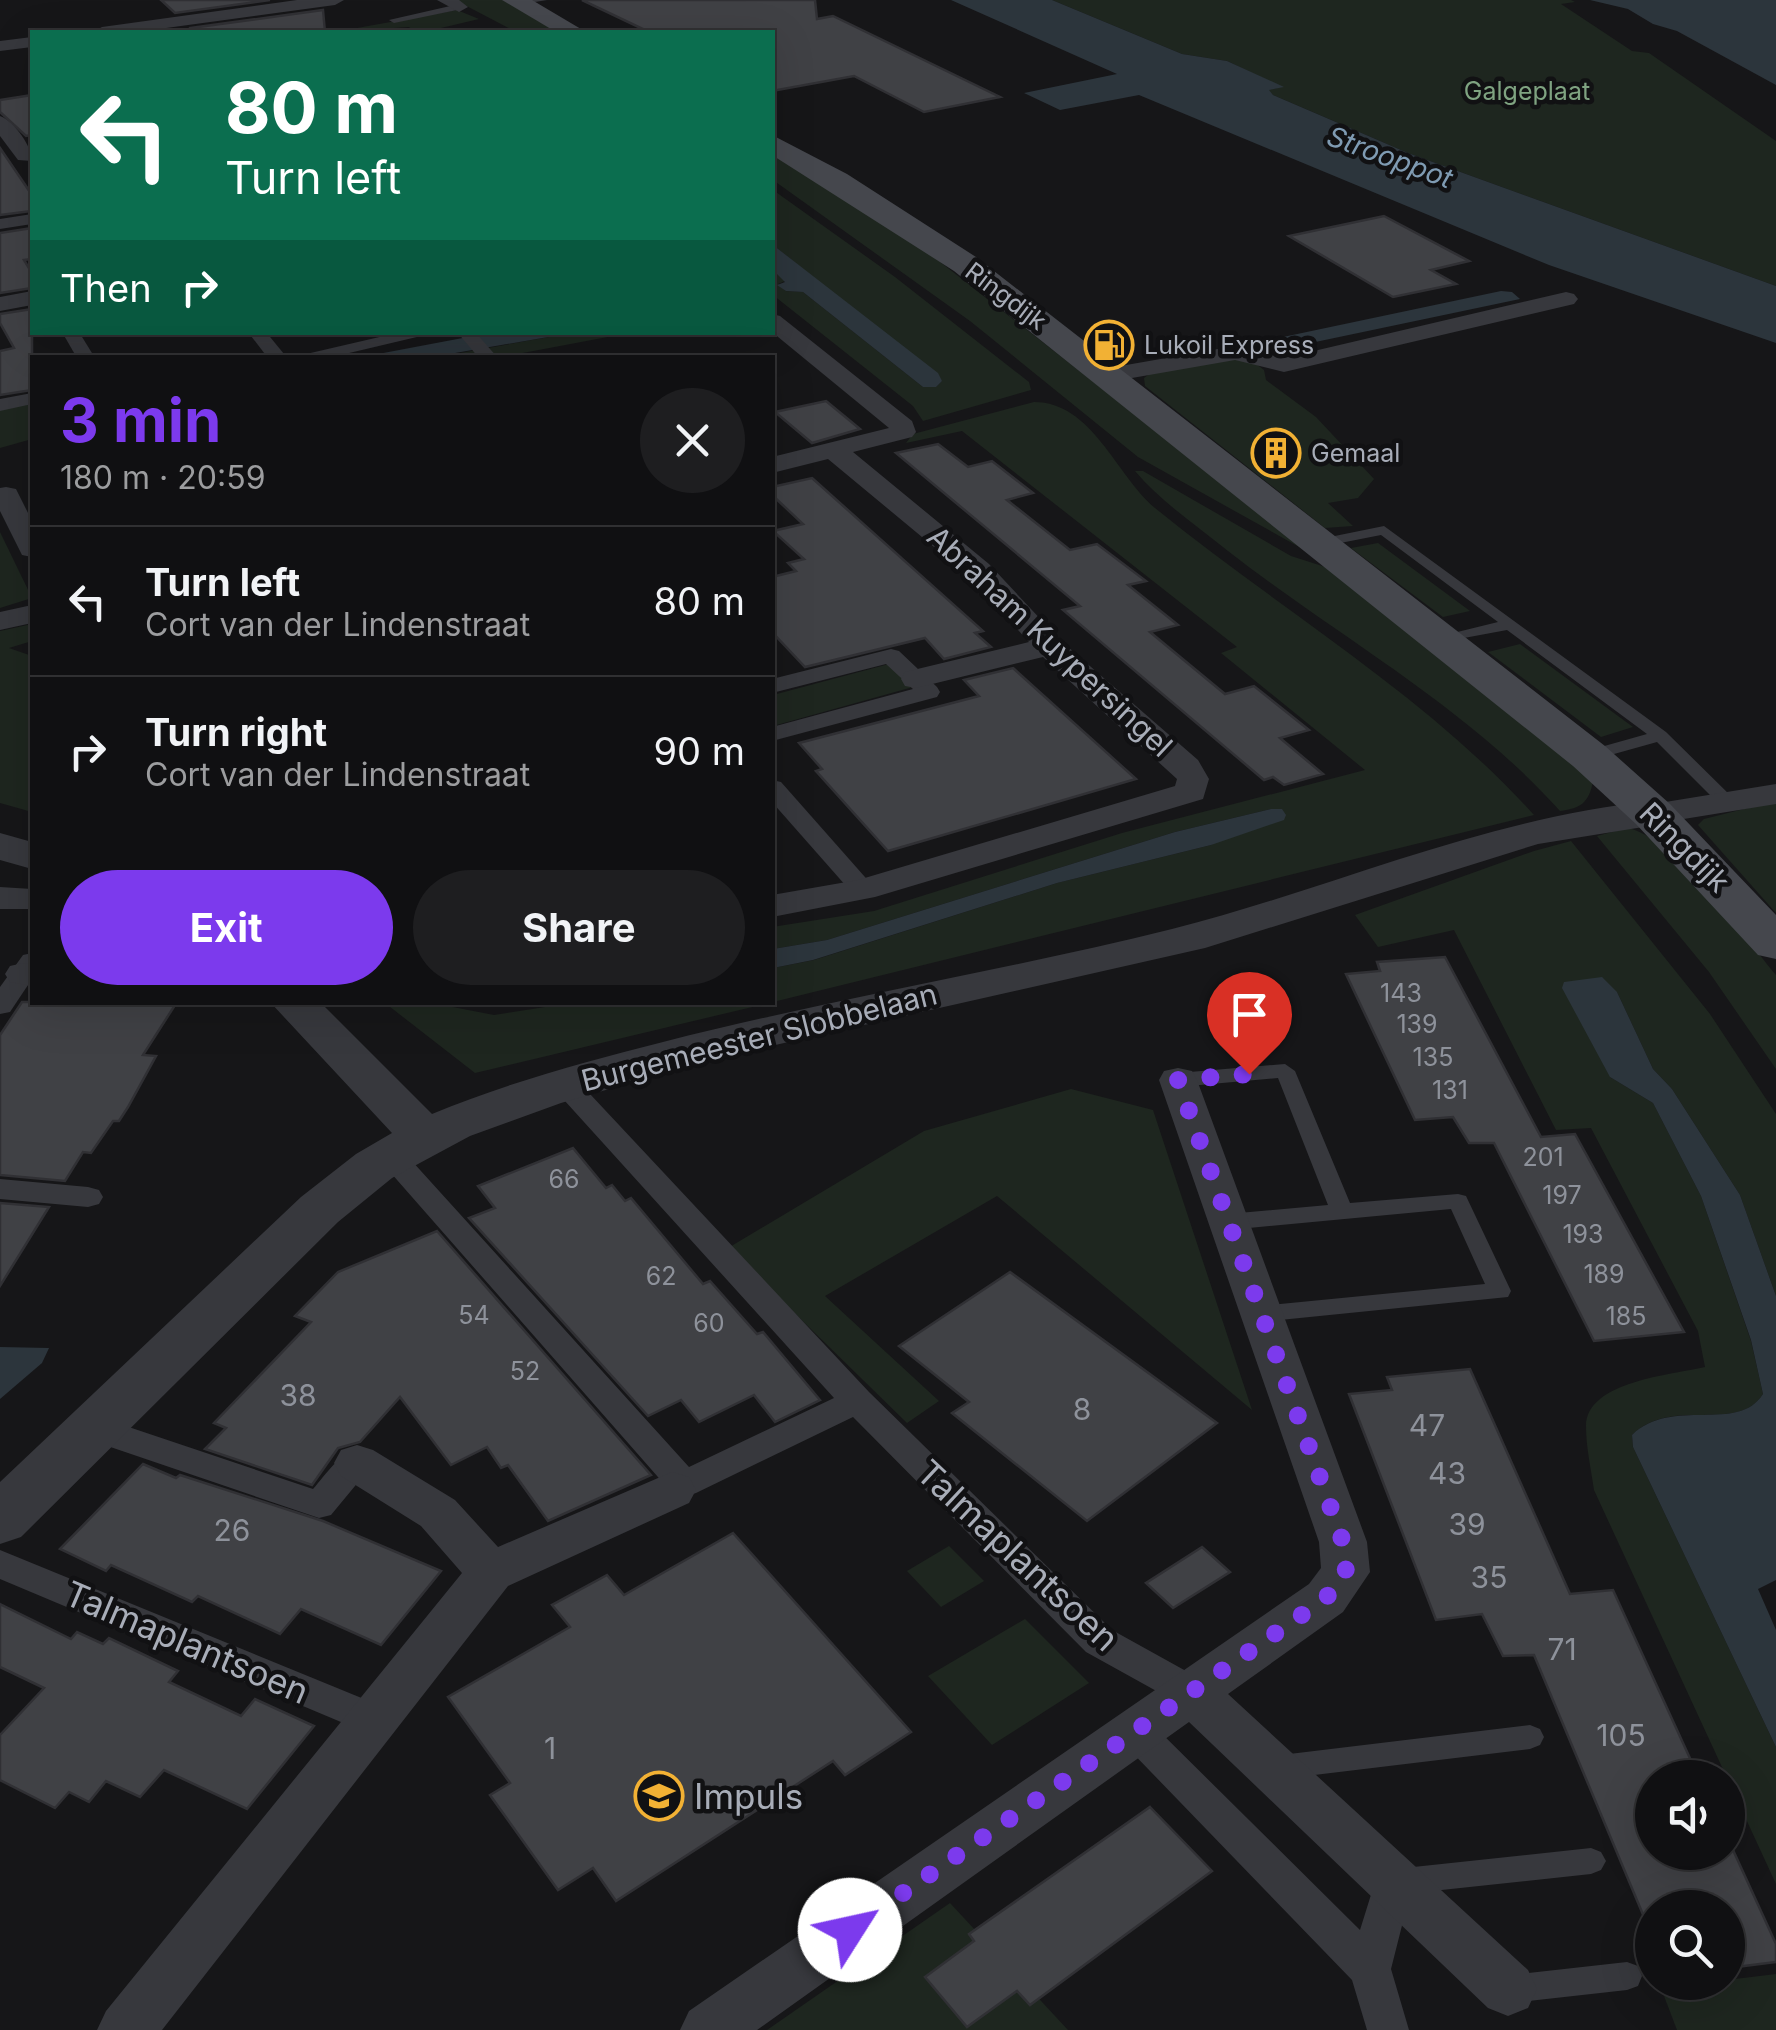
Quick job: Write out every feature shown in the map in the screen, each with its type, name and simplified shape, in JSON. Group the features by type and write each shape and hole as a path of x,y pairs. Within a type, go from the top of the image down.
{"main road":[{"path":"525,2 571,30"},
{"name":"Ringdijk","path":"775,145 965,264 1589,756 1653,814 1776,944"}],"street":[{"path":"115,30 271,4 336,0"},
{"path":"0,46 30,42"},
{"path":"5,119 25,156 30,157"},
{"path":"0,207 30,202"},
{"path":"0,224 30,219"},
{"path":"0,304 30,298"},
{"path":"1108,376 1234,353 1284,365 1566,298"},
{"path":"775,323 903,426 903,432 834,451 778,457"},
{"path":"259,335 276,355"},
{"path":"313,355 415,335"},
{"path":"468,335 485,355"},
{"path":"0,405 30,399"},
{"name":"Abraham Kuypersingel","path":"775,905 864,890 1191,792 1193,779 1186,767 1048,646 979,570 834,451"},
{"path":"6,494 30,545"},
{"path":"0,621 30,614"},
{"path":"916,679 1048,646"},
{"path":"775,733 929,692 892,656 782,684"},
{"path":"775,790 864,890"},
{"path":"1653,814 1776,794"},
{"name":"Burgemeester Slobbelaan","path":"0,1520 326,1204 408,1146 481,1111 700,1048 1184,940 1314,904 1452,854 1566,824 1653,814"},
{"path":"0,846 30,855"},
{"path":"0,1006 29,970"},
{"path":"295,1005 678,1487"},
{"path":"709,2030 1326,1598 1346,1572 1343,1542 1178,1080"},
{"name":"Talmaplantsoen","path":"566,1084 857,1401 1099,1641 1190,1692"},
{"path":"0,1189 88,1197"},
{"path":"126,2030 490,1572 857,1401"},
{"path":"93,1428 319,1505 357,1464 438,1513 490,1572"},
{"name":"Talmaplantsoen","path":"0,1564 373,1720"},
{"path":"1190,1692 1508,1990"},
{"path":"1135,1731 1370,1969 1388,2030"},
{"path":"1370,1969 1394,1882"}],"lane":[{"path":"394,20 452,4"},
{"name":"Ringdijk","path":"1320,543 1384,530 1660,736 1730,804"},
{"path":"1443,640 1510,624"},
{"path":"1589,756 1660,736"},
{"path":"1178,1080 1285,1071 1342,1211"},
{"path":"1228,1222 1458,1202 1500,1291 1261,1314"},
{"path":"1269,1768 1530,1736"},
{"path":"1394,1882 1590,1862"},
{"path":"1508,1990 1627,1976"}],"green space":[{"path":"455,0 503,0 557,30 512,30"},
{"name":"Galgeplaat","path":"1052,0 1571,0 1575,2 1561,4 1632,51 1649,53 1776,141 1776,286 1408,153 1273,95 1268,90 1282,87 1227,61 1182,54"},
{"path":"457,10 479,19 432,30 346,30"},
{"path":"775,154 893,225 1317,557 1138,457 970,321 775,181"},
{"path":"775,191 895,277 1029,382 1031,390 923,421 913,406 775,297 775,272 785,281 778,284 786,291 803,292 923,387 936,387 942,381 775,247"},
{"path":"560,335 618,335 512,355 449,355"},
{"path":"1230,356 1255,363 1264,370 1266,380 1316,417 1374,479 1358,498 1328,503 1353,526 1325,528 1145,386 1144,378 1155,370"},
{"path":"30,401 30,440 0,448 0,407"},
{"path":"1034,402 1054,405 1072,414 1102,443 1155,508 1446,730 1534,815 775,1002 775,968 814,960 1057,883 1211,845 1271,809 1175,832 827,940 775,949 775,927 874,911 1122,833 1365,770 1221,653 1237,647 962,431 906,443 913,434"},
{"path":"1135,471 1143,471 1291,556 1344,573 1593,781 1589,795 1579,806 1560,811 1523,773 1443,705 1270,583 1167,503"},
{"path":"0,532 30,599 0,608"},
{"path":"1378,543 1470,611 1443,617 1351,548"},
{"path":"30,624 30,642 9,648 30,655 30,811 0,803 0,631"},
{"path":"1520,644 1633,727 1601,737 1488,652"},
{"path":"889,664 913,687 775,725 775,694"},
{"path":"1776,801 1776,913 1698,825 1704,819"},
{"path":"1627,828 1664,848 1685,868 1776,975 1776,1069 1709,972 1597,836"},
{"path":"1571,841 1710,1014 1776,1114 1776,1296 1740,1195 1672,1089 1653,1069 1617,992 1610,1077 1653,1103 1701,1196 1751,1341 1763,1394 1752,1406 1737,1412 1666,1417 1648,1423 1632,1435 1633,1447 1776,1747 1776,1884 1745,1817 1745,1760 1719,1760 1594,1490 1589,1458 1586,1426 1590,1411 1600,1399 1633,1383 1705,1367 1698,1331 1591,1128 1556,1130 1454,930 1378,947 1355,915"},
{"path":"388,1005 442,1005 494,1015 558,1005 761,1005 475,1073"},
{"path":"1071,1089 1153,1110 1252,1410 997,1196 825,1296 939,1401 907,1423 728,1248 924,1131"},
{"path":"949,1546 984,1581 941,1607 907,1571"},
{"path":"1025,1619 1089,1683 992,1745 928,1676"},
{"path":"950,1903 1068,2030 767,2030"},
{"path":"1776,1974 1776,2030 1677,2030 1666,2000 1745,2000 1745,1978"}],"water":[{"name":"Strooppot","path":"951,0 1052,0 1182,54 1227,61 1284,87 1269,90 1273,95 1408,153 1776,286 1776,343 1549,265 1139,95 1060,110 1024,93 1117,74"},
{"path":"1590,0 1776,0 1776,85 1677,31 1653,24 1628,9"},
{"path":"775,247 938,373 942,381 936,387 923,387 803,292 786,291 777,285 785,282 775,272"},
{"path":"1501,291 1512,292 1520,299 1282,349 1264,341"},
{"path":"478,335 559,335 444,355 373,355"},
{"path":"1271,809 1282,809 1286,815 1284,820 1211,845 1057,883 813,960 775,968 775,949 827,940 1175,832"},
{"path":"1602,977 1617,992 1653,1069 1672,1089 1740,1195 1776,1296 1776,1580 1758,1589 1776,1630 1776,1747 1633,1447 1632,1435 1648,1424 1684,1415 1738,1412 1752,1406 1763,1394 1751,1340 1701,1196 1653,1103 1610,1077 1562,988 1564,982"},
{"path":"0,1347 49,1348 42,1363 0,1399"}],"building":[{"path":"161,0 270,0 175,13"},
{"path":"582,0 815,0 817,19 833,16 1000,97 924,112 854,76 775,90 775,30 645,30"},
{"path":"323,10 325,30 193,30"},
{"path":"30,95 30,135 0,112 0,100"},
{"path":"0,148 30,192 30,211 0,215"},
{"path":"1384,216 1469,261 1431,270 1456,284 1393,297 1289,236"},
{"path":"30,228 30,259 24,260 30,270 30,288 0,293 0,233"},
{"path":"30,309 30,390 0,395 0,351 14,348 0,323 0,314"},
{"path":"826,401 860,429 812,443 775,412"},
{"path":"938,444 968,467 992,461 1033,493 1007,500 1070,550 1097,544 1146,581 1128,585 1178,625 1150,632 1225,694 1254,686 1309,730 1280,738 1323,774 1284,785 1273,777 1264,780 1063,610 1080,606 896,453"},
{"path":"812,478 983,631 975,633 991,647 944,659 925,638 805,667 775,635 775,576 796,571 788,563 804,559 775,533 803,524 775,498 775,486"},
{"path":"1013,668 1136,779 888,851 816,771 822,769 799,743 979,696 964,680"},
{"path":"1445,957 1541,1137 1575,1134 1684,1332 1594,1341 1494,1143 1469,1143 1453,1117 1415,1120 1346,974 1380,971 1377,962"},
{"path":"22,1002 175,1005 143,1055 156,1056 128,1107 91,1153 83,1152 65,1181 0,1175 0,1035"},
{"path":"573,1148 606,1188 612,1185 625,1201 631,1198 703,1284 710,1281 757,1334 763,1332 820,1400 775,1422 754,1395 699,1422 681,1400 648,1416 469,1218 495,1208 478,1186"},
{"path":"0,1203 49,1207 0,1286"},
{"path":"437,1231 651,1475 548,1521 508,1465 501,1468 487,1447 451,1465 400,1397 360,1442 338,1448 312,1485 205,1449 226,1428 214,1423 311,1322 295,1316 338,1272"},
{"path":"1010,1272 1217,1423 1087,1521 952,1413 969,1402 899,1346"},
{"path":"1470,1369 1570,1594 1613,1590 1691,1760 1635,1760 1635,1870 1742,1870 1776,1944 1776,1962 1745,1966 1745,1890 1635,1890 1635,1896 1534,1655 1503,1656 1482,1614 1436,1620 1349,1394 1392,1390 1387,1377"},
{"path":"143,1464 176,1478 180,1475 323,1521 441,1571 381,1645 301,1609 280,1634 198,1596 192,1602 111,1565 106,1571 60,1549"},
{"path":"733,1533 911,1732 845,1775 833,1761 616,1901 593,1868 558,1890 490,1795 510,1783 448,1697 570,1627 552,1605 607,1575 624,1595"},
{"path":"1202,1547 1230,1572 1173,1608 1146,1583"},
{"path":"0,1604 71,1639 77,1632 103,1644 109,1638 178,1671 169,1682 241,1716 255,1699 314,1726 247,1809 164,1770 140,1797 106,1781 89,1802 69,1792 55,1808 0,1780 0,1735 44,1688 0,1667"},
{"path":"1150,1807 1212,1871 1030,2005 1017,1991 967,2027 925,1977 974,1941 969,1934"}],"place":[{"name":"Lukoil Express","path":"1109,345"},
{"name":"Gemaal","path":"1276,453"},
{"name":"Impuls","path":"659,1796"}],"route":[{"path":"850,1930 1326,1598 1346,1572 1343,1542 1178,1080 1249,1074"}]}
